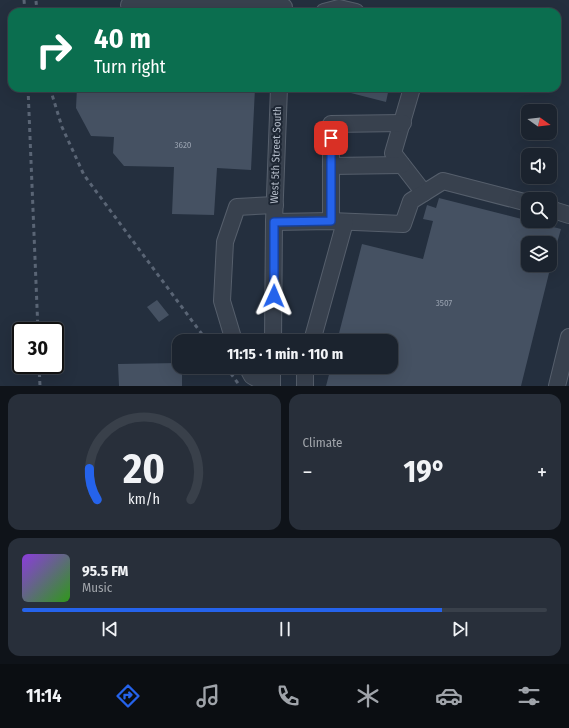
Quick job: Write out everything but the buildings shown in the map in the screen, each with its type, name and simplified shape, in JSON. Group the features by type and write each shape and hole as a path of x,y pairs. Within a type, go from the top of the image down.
{"street":[{"path":"129,5 222,2 284,6"},
{"name":"West 5th Street South","path":"273,334 274,222 279,92"},
{"path":"411,92 393,153 424,193"},
{"path":"314,334 338,221 331,166 331,124 403,123"},
{"path":"331,166 402,165"},
{"path":"274,222 338,221 403,224 411,201 443,181 521,202"},
{"path":"232,334 222,301 225,242 237,207 275,205"},
{"path":"557,211 569,215"},
{"path":"557,386 569,336"},
{"path":"251,374 271,386 272,374"},
{"path":"305,374 305,386"}],"railway":[{"path":"24,0 25,8"},
{"path":"36,1 37,8"},
{"path":"28,92 38,322"},
{"path":"51,92 62,127 84,175 202,334"},
{"path":"39,374 40,386"},
{"path":"231,374 240,386"}],"route":[{"path":"274,296 274,222 331,221 331,138"}]}
